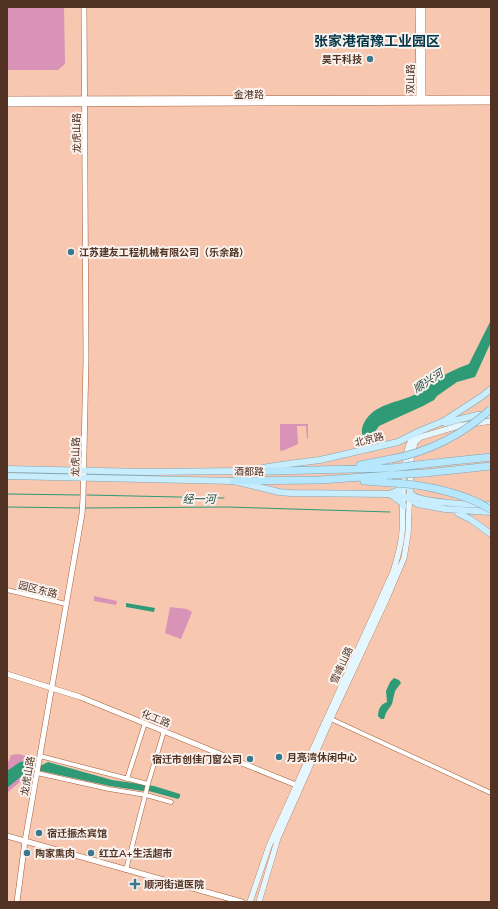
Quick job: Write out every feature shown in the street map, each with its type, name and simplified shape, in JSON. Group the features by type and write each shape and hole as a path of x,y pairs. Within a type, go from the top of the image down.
{"highway":[{"path":"327,470 391,459 416,453 444,442 468,428 491,409"},
{"name":"酒都路","path":"239,472 391,468 491,457"},
{"name":"酒都路","path":"234,481 392,479 425,473 491,466"},
{"path":"392,479 407,484 427,486 448,492 490,509"}],"main road":[{"name":"北京路","path":"239,472 320,460 398,442 444,421 491,389"},
{"path":"433,426 470,417 491,415"},
{"path":"490,509 473,505 433,501 415,497 406,487 413,448 415,442 421,437 458,426 491,421"},
{"path":"398,442 410,441 420,431"},
{"path":"410,441 413,448"},
{"name":"雪峰山路","path":"259,902 278,838 402,563 407,539 406,455 410,441"},
{"name":"酒都路","path":"7,469 239,472"},
{"name":"酒都路","path":"7,476 234,481"},
{"path":"234,481 279,492 347,492 382,494 395,496 406,507"},
{"path":"382,494 394,493 406,487"},
{"path":"382,494 406,498 418,504 445,509 462,511 490,509"},
{"name":"雪峰山路","path":"250,902 269,846 393,572 400,546 406,507"},
{"path":"445,509 461,514 491,534"}],"street":[{"name":"龙虎山路","path":"17,902 24,841 82,514 86,359 84,7"},
{"name":"双山路","path":"418,7 421,100"},
{"name":"双山路","path":"421,100 423,7"},
{"name":"金港路","path":"7,99 85,101 421,100 491,98"},
{"name":"金港路","path":"421,100 491,102"},
{"name":"金港路","path":"7,104 85,101"},
{"name":"园区东路","path":"7,590 66,604"},
{"name":"化工路","path":"7,674 80,696 296,785"},
{"path":"331,719 491,793"},
{"path":"127,779 145,724"},
{"path":"126,870 148,784 164,731"},
{"path":"40,756 148,784"},
{"path":"37,773 109,789 146,795 171,802"},
{"path":"7,836 242,902"}],"shaded area":[{"path":"7,7 64,7 65,64 58,70 7,70"},
{"path":"491,320 491,342 475,377 457,382 437,396 434,400 379,426 372,436 365,439 362,433 362,427 368,416 374,411 387,404 416,394 444,375 469,364"},
{"path":"280,424 308,424 308,438 307,439 306,426 297,426 298,444 280,451"},
{"path":"94,596 117,601 116,605 94,601"},
{"path":"126,603 155,608 154,612 126,607"},
{"path":"170,607 187,609 192,612 181,639 165,633"},
{"path":"394,678 399,680 401,683 395,691 392,704 384,719 381,719 378,716 380,707 387,702 386,691 390,682"},
{"path":"18,754 37,759 35,773 22,780 7,793 7,765 11,755"},
{"path":"26,761 34,767 48,762 112,780 154,786 180,794 180,797 178,799 145,790 143,791 110,786 32,769 7,788 7,771 20,762"}],"waterway":[{"name":"经一河","path":"7,494 80,495"},
{"name":"经一河","path":"87,495 224,498"},
{"name":"经一河","path":"7,507 80,508"},
{"name":"经一河","path":"84,508 227,507 390,512"}],"place":[{"name":"昊干科技","path":"370,59"},
{"name":"江苏建友工程机械有限公司（乐余路）","path":"71,252"},
{"name":"月亮湾休闲中心","path":"279,757"},
{"name":"宿迁市创佳门窗公司","path":"250,759"},
{"name":"宿迁振杰宾馆","path":"39,833"},
{"name":"陶家熏肉","path":"27,853"},
{"name":"红立A+生活超市","path":"91,853"},
{"name":"顺河街道医院","path":"135,884"}],"district":[{"name":"张家港宿豫工业园区","path":"377,41"}],"water label":[{"name":"顺兴河","path":"428,381"}]}
